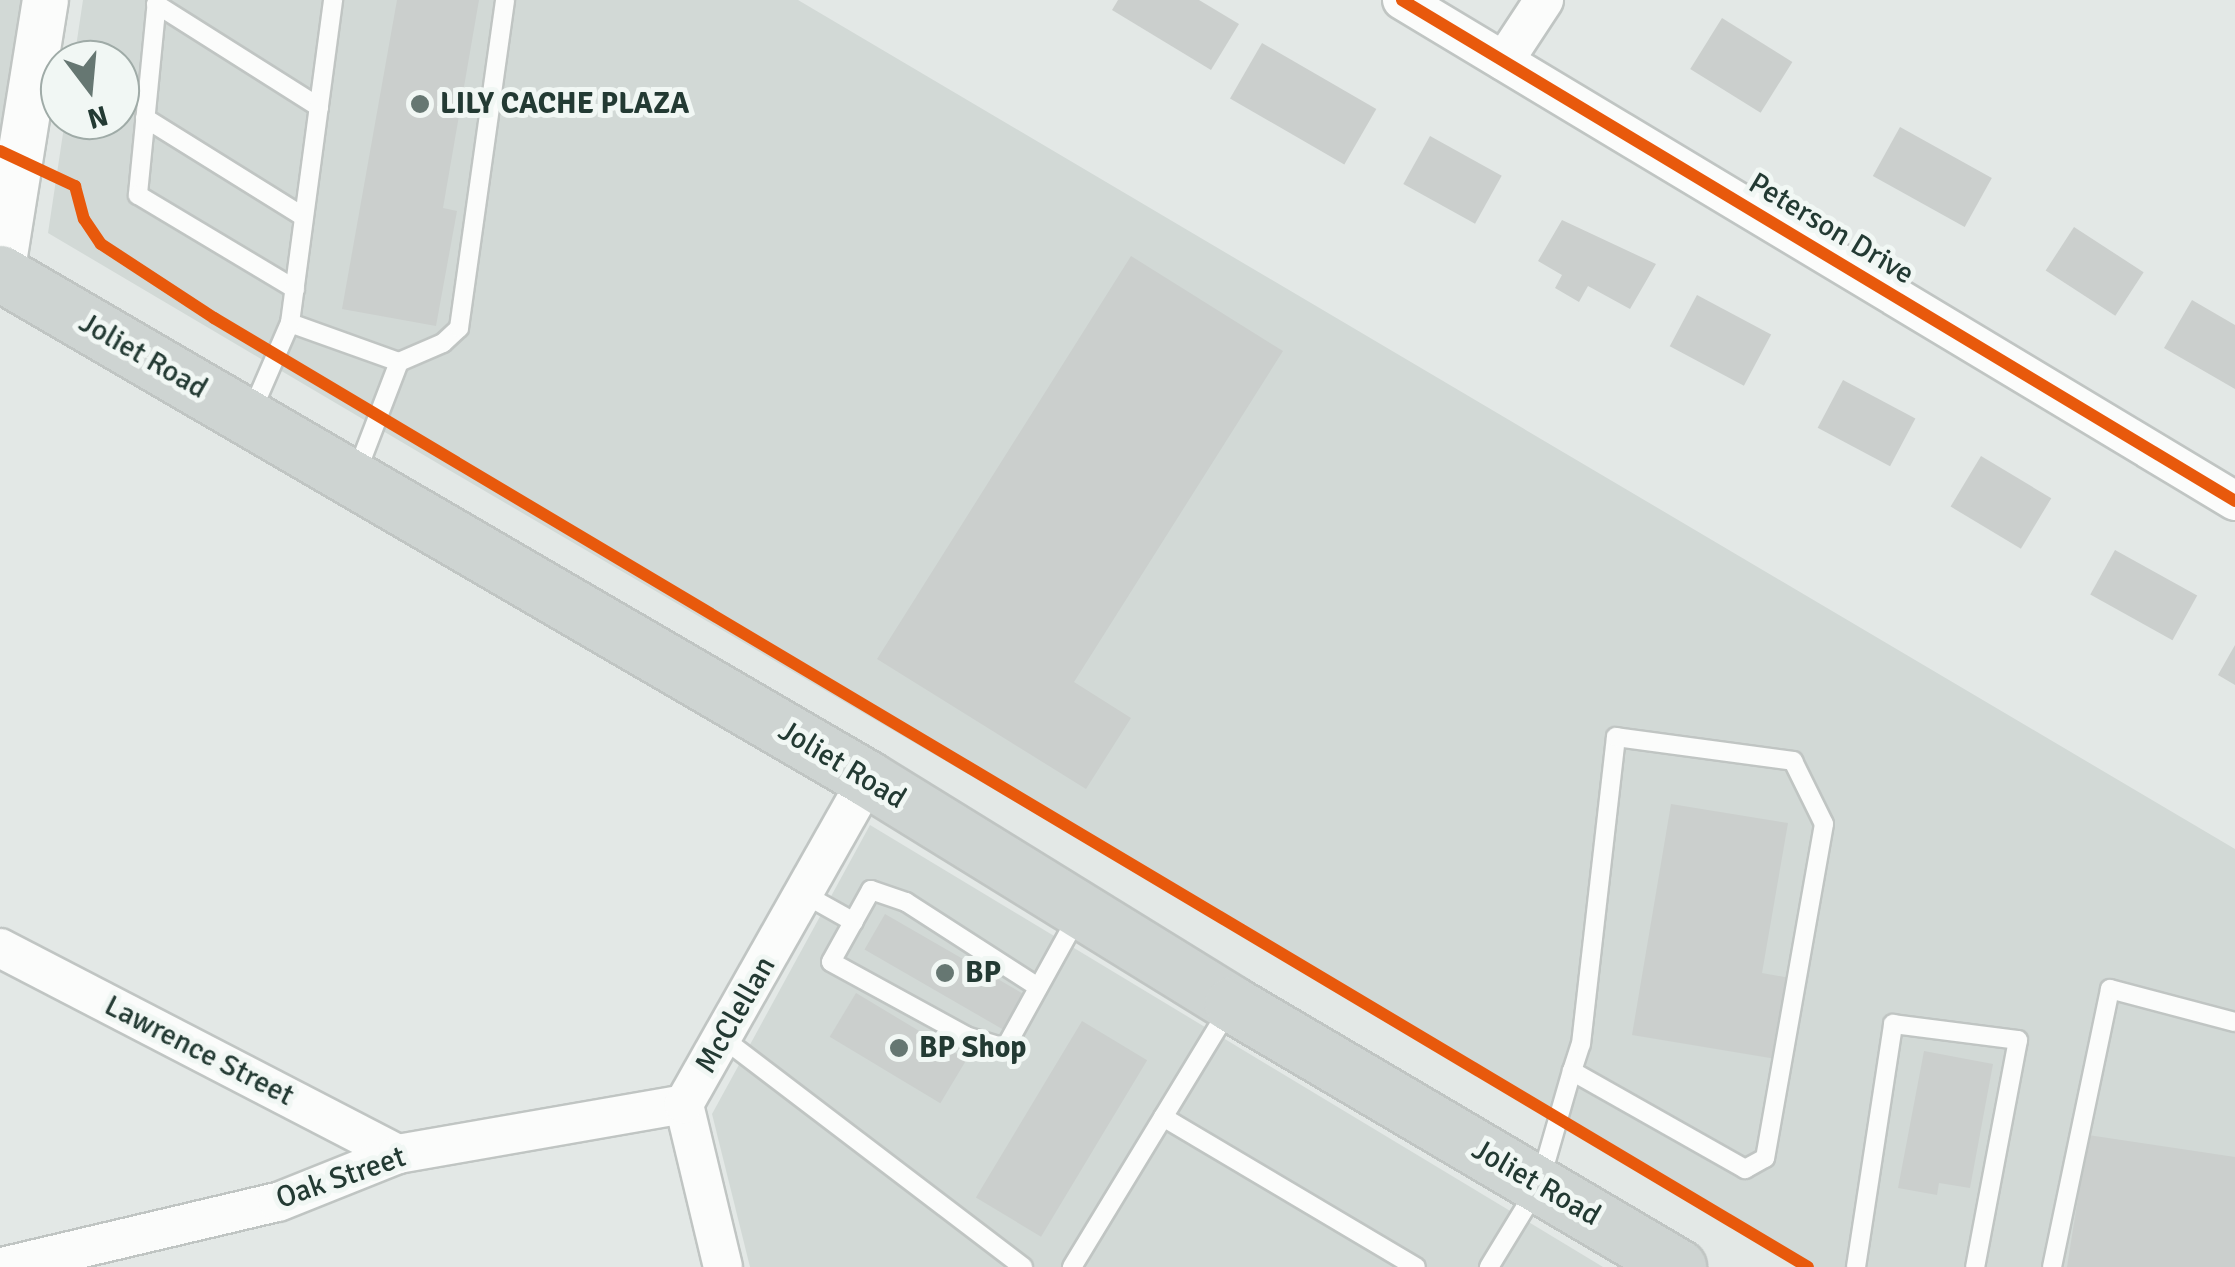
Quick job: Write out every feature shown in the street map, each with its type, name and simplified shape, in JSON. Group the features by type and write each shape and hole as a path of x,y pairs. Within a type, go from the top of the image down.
{"main road":[{"name":"Joliet Road","path":"1,274 868,779 1232,1004 1678,1267"}],"street":[{"path":"1,274 45,0"},
{"name":"Peterson Drive","path":"1402,0 2235,501"},
{"path":"1504,61 1544,0"},
{"name":"McClellan","path":"723,1267 684,1104 868,779"},
{"name":"Lawrence Street","path":"0,948 398,1154"},
{"name":"Oak Street","path":"2,1267 278,1202 398,1154 684,1104"}],"lane":[{"path":"249,418 290,323 333,0"},
{"path":"290,323 399,362 443,343 458,328 505,0"},
{"path":"294,289 138,195 157,2 319,107"},
{"path":"145,118 304,217"},
{"path":"354,479 399,362"},
{"path":"1489,1267 1539,1185 1572,1071 1616,737 1792,761 1824,824 1765,1158 1745,1168 1572,1071"},
{"path":"1038,986 906,902 871,890 832,962 993,1049 1010,1043 1080,911"},
{"path":"804,894 854,922"},
{"path":"2052,1267 2110,989 2235,1022"},
{"path":"1072,1267 1232,1004"},
{"path":"1860,1266 1893,1024 2018,1040 1974,1267"},
{"path":"724,1039 1023,1267"},
{"path":"1163,1117 1416,1267"}],"shaded area":[{"path":"0,0 30,0 0,174"},
{"path":"83,0 798,0 2235,849 2235,1267 1809,1267 48,233 62,140 140,140 140,40 77,40"},
{"path":"870,825 1603,1267 750,1267 712,1114"}],"building":[{"name":"LILY CACHE PLAZA","path":"397,0 479,0 443,208 457,211 436,326 342,309"},
{"path":"1118,0 1199,0 1239,24 1211,70 1112,10"},
{"path":"1722,18 1792,62 1761,113 1690,69"},
{"path":"1262,43 1376,109 1344,164 1230,98"},
{"path":"1900,127 1992,178 1965,227 1873,176"},
{"path":"1430,136 1502,176 1475,224 1403,184"},
{"path":"1562,220 1656,264 1630,309 1588,286 1579,302 1555,288 1562,275 1538,261"},
{"path":"2074,227 2144,272 2115,316 2046,271"},
{"path":"1131,256 1283,351 1074,682 1131,718 1086,789 877,659"},
{"path":"1697,295 1771,334 1744,386 1670,346"},
{"path":"2192,300 2235,325 2235,389 2164,348"},
{"path":"1843,380 1915,418 1890,466 1818,428"},
{"path":"1981,456 2051,498 2021,549 1951,507"},
{"path":"2115,550 2197,596 2172,640 2090,595"},
{"path":"2235,645 2235,685 2218,675"},
{"path":"1671,804 1788,823 1762,973 1790,978 1776,1059 1632,1035"},
{"name":"BP","path":"885,914 1027,996 1007,1032 864,950"},
{"name":"BP Shop","path":"856,993 967,1059 940,1103 830,1037"},
{"path":"1082,1021 1147,1060 1041,1237 976,1198"},
{"path":"1924,1051 1993,1064 1970,1188 1939,1183 1937,1195 1898,1188"},
{"path":"2088,1135 2235,1157 2235,1267 2067,1267"}],"cycle path":[{"path":"1402,0 2235,501"},
{"path":"0,151 75,186 84,219 101,244 214,318 1808,1267"}],"place":[{"name":"LILY CACHE PLAZA","path":"420,104"},
{"name":"BP","path":"945,973"},
{"name":"BP Shop","path":"899,1048"}]}
